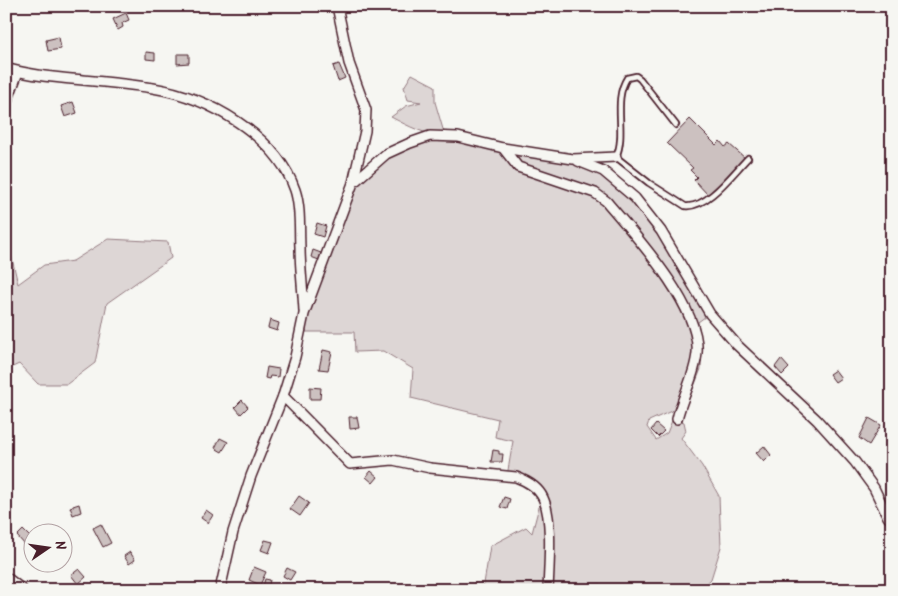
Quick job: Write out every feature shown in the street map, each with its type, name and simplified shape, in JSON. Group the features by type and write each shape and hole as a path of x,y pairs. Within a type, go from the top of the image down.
{"street":[{"path":"220,590 233,532 251,476 283,396 295,357 304,314 353,183 365,131 366,110 349,63 336,6"},
{"path":"6,68 18,72 152,88 192,98 234,118 253,131 278,160 296,190 300,220 304,314"},
{"path":"6,104 18,72"},
{"path":"353,183 386,154 430,136 458,138 503,148 573,159 616,157"},
{"path":"503,148 518,167 595,193 606,201 670,281 683,302 697,346 697,355 677,419"},
{"path":"573,159 603,171 635,198 661,231 710,314 737,345 817,420 855,462 874,488 888,518 892,521"},
{"path":"283,396 350,464 393,460 430,468 517,477 529,482 542,496 548,511 550,559 548,590"},
{"path":"6,576 23,590"}],"lane":[{"path":"676,125 640,79 636,76 629,77 623,84 621,92 620,145 616,157 649,184 685,206 698,205 707,199 748,158"}],"shaded area":[{"path":"412,74 435,86 435,102 445,136 423,132 391,117 406,106 421,102 408,100 404,87"},
{"path":"451,139 562,159 602,171 634,198 660,231 709,314 698,322 702,346 701,369 687,404 649,421 647,427 656,440 667,433 673,418 684,422 686,431 681,438 702,466 719,496 721,547 711,579 700,590 605,590 600,584 574,585 573,590 483,590 490,546 526,527 532,533 541,499 527,484 507,476 513,441 495,437 498,419 411,398 413,369 383,351 355,352 354,332 306,332 307,316 354,187 381,159 406,144"},
{"path":"108,239 168,242 171,258 107,303 95,363 67,384 38,384 19,364 6,370 6,251 10,250 18,284 44,265 73,261"}],"building":[{"path":"126,13 129,20 122,23 123,27 118,30 113,19"},
{"path":"59,37 61,49 48,51 46,40"},
{"path":"146,52 155,53 155,60 146,59"},
{"path":"177,54 189,54 189,63 177,64"},
{"path":"339,64 345,78 338,81 333,66"},
{"path":"73,102 77,113 65,117 61,106"},
{"path":"690,119 716,145 720,141 725,147 729,144 745,158 709,196 694,180 697,177 690,170 693,168 667,143"},
{"path":"317,223 326,226 323,237 314,234"},
{"path":"313,250 321,253 319,260 311,257"},
{"path":"270,320 279,323 277,331 268,328"},
{"path":"323,350 332,352 328,370 319,369"},
{"path":"781,359 789,368 782,375 775,367"},
{"path":"267,367 279,369 278,377 270,376 269,379 265,378"},
{"path":"835,370 841,378 835,382 829,374"},
{"path":"310,387 321,388 320,399 310,399"},
{"path":"242,400 248,407 241,414 235,407"},
{"path":"349,417 357,417 359,428 350,429"},
{"path":"869,418 881,425 869,445 859,438"},
{"path":"656,424 664,431 658,437 651,430"},
{"path":"220,438 228,442 222,452 215,448"},
{"path":"764,446 771,455 764,462 756,453"},
{"path":"493,450 503,454 502,462 491,462"},
{"path":"371,471 378,477 373,483 366,477"},
{"path":"299,496 309,503 300,516 290,509"},
{"path":"504,497 510,499 507,509 500,507"},
{"path":"79,504 81,512 73,515 70,507"},
{"path":"206,510 213,515 208,523 201,518"},
{"path":"101,524 111,543 103,547 93,528"},
{"path":"22,531 22,542 17,536"},
{"path":"265,540 273,542 269,553 261,550"},
{"path":"130,552 135,560 129,564 124,556"},
{"path":"254,567 266,572 260,585 249,580"},
{"path":"287,568 295,572 290,580 283,576"},
{"path":"79,569 86,577 78,584 71,575"},
{"path":"265,579 270,580 268,590 262,590"}]}
